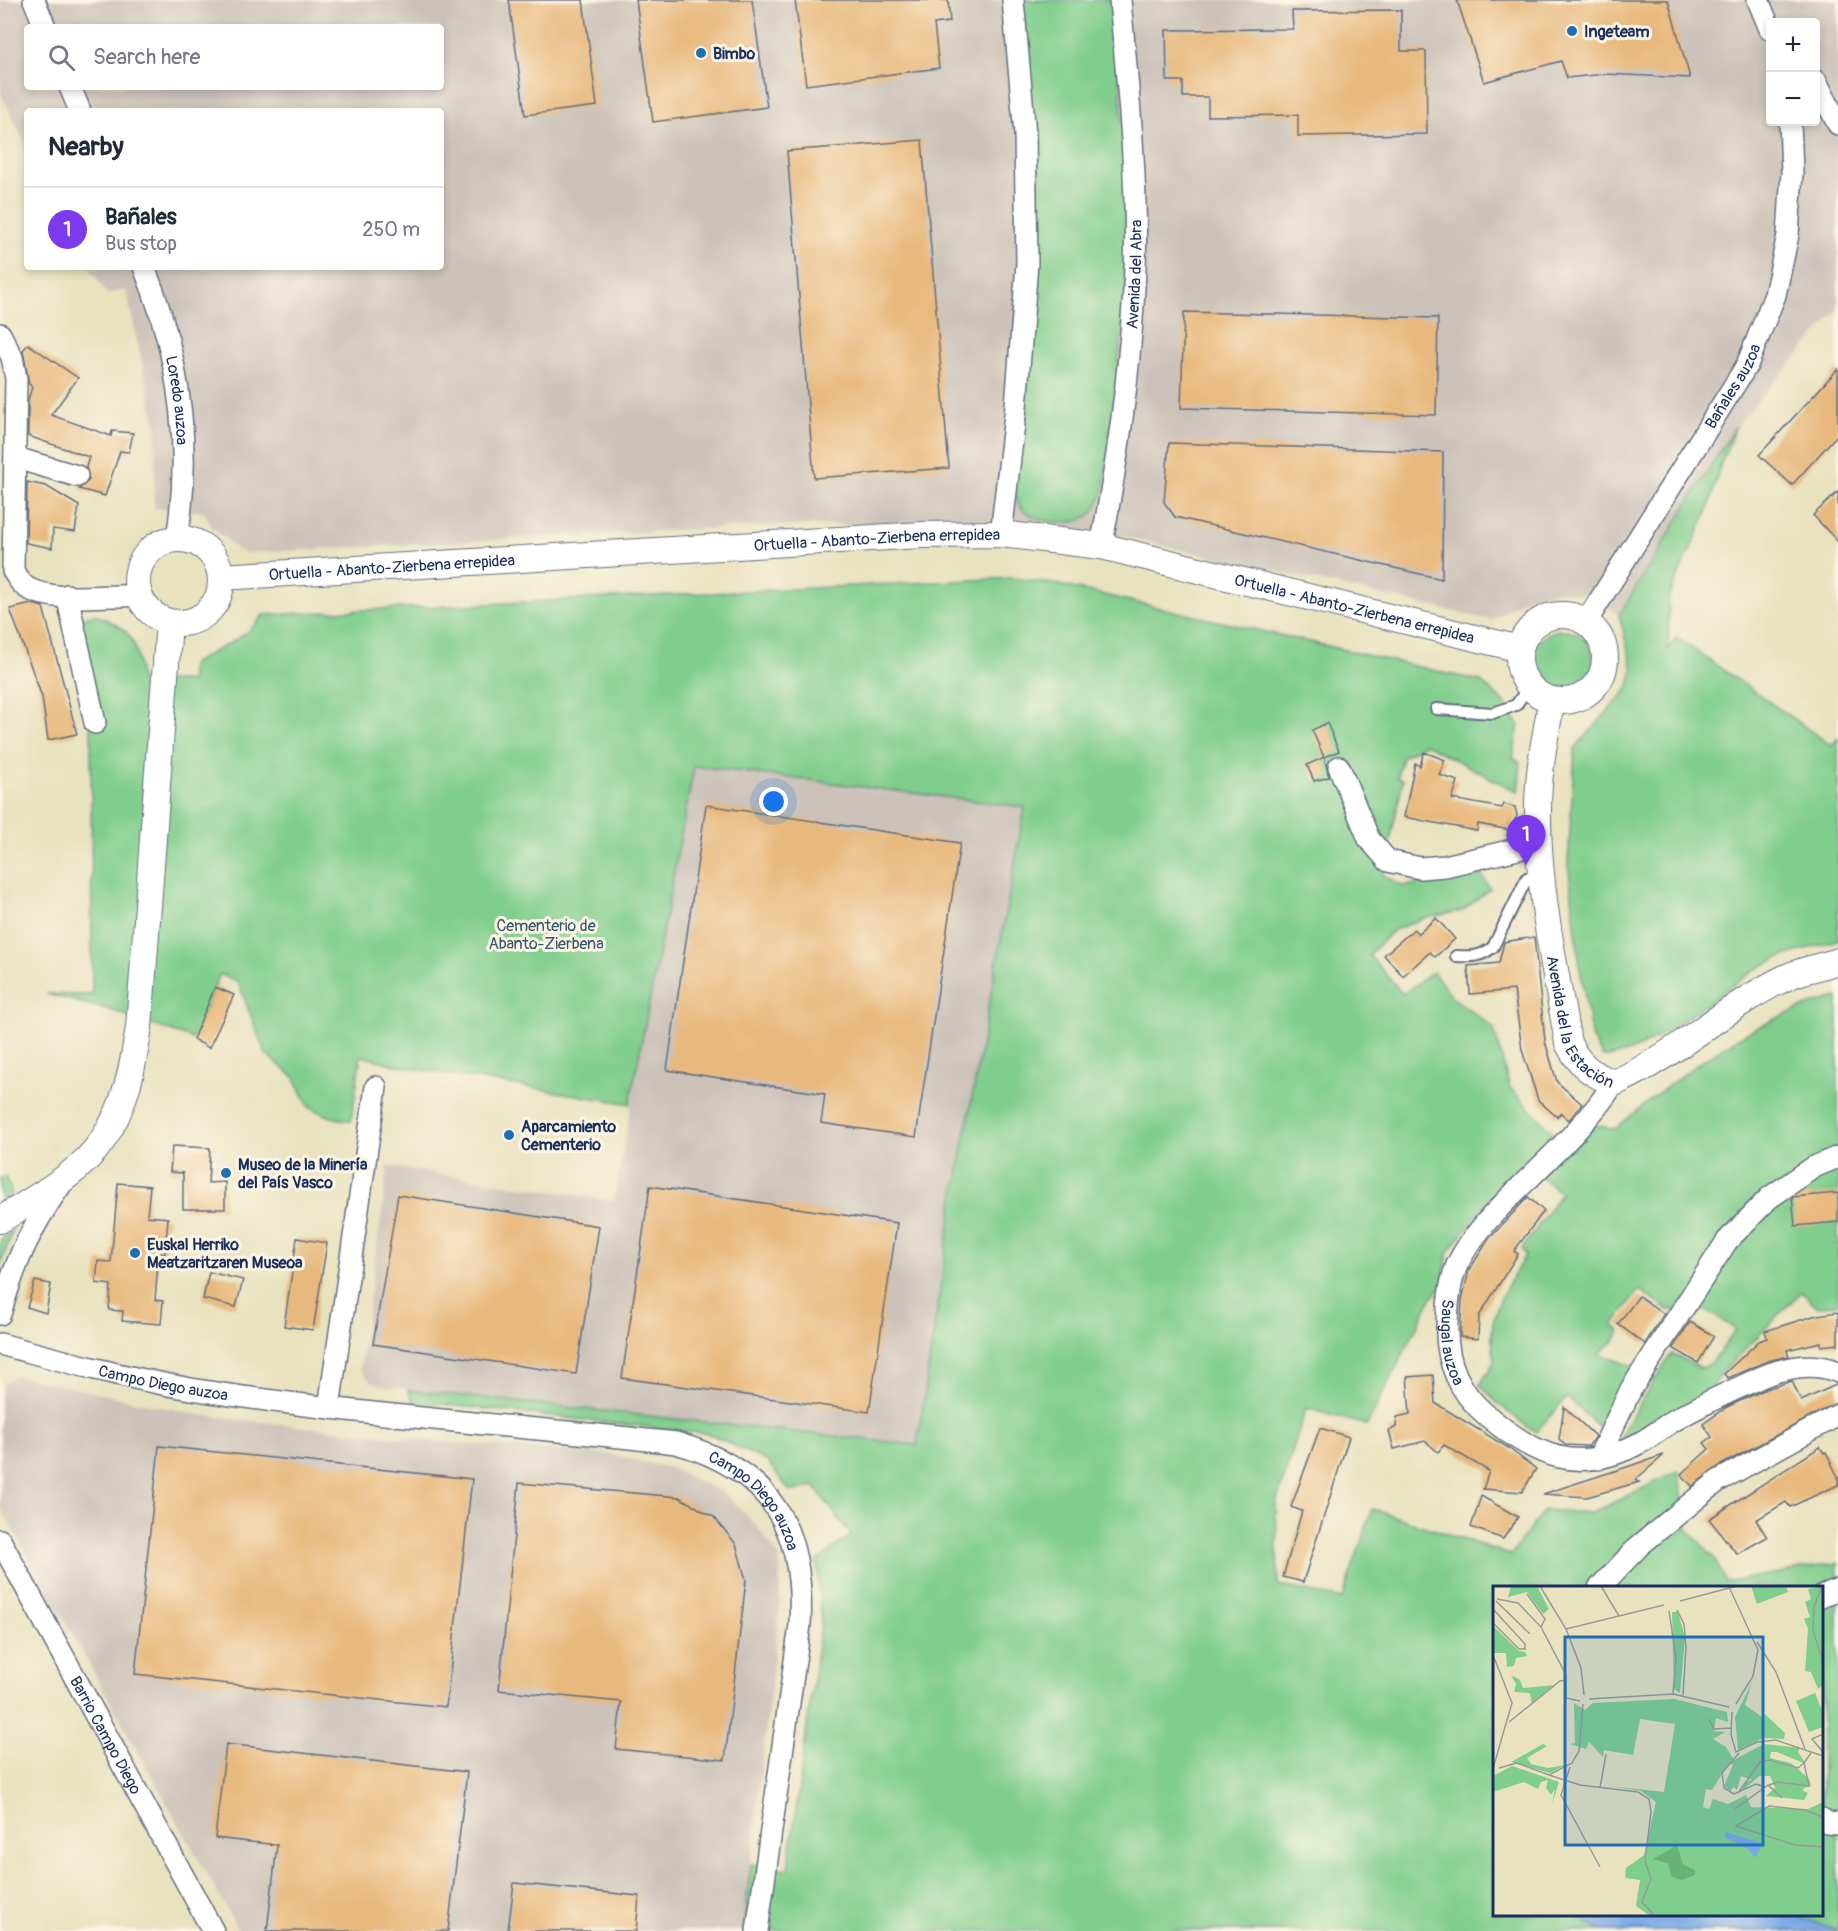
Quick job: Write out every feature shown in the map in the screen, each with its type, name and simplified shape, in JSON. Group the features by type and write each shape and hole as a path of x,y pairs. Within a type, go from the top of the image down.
{"street":[{"path":"34,0 44,24"},
{"path":"1001,534 1017,397 1027,263 1025,134 1013,0"},
{"name":"Avenida del Abra","path":"1101,546 1123,412 1135,268 1129,114 1120,0"},
{"path":"1758,0 1766,19"},
{"path":"71,90 79,108"},
{"path":"1820,90 1838,124"},
{"name":"Bañales auzoa","path":"1586,622 1747,365 1774,295 1788,235 1792,172 1790,126"},
{"name":"Loredo auzoa","path":"145,270 168,333 181,411 183,495 177,539"},
{"path":"0,334 12,357 8,402 16,458 13,571 22,584 32,590 67,595 139,596"},
{"path":"16,458 77,476"},
{"name":"Ortuella - Abanto-Zierbena errepidea","path":"221,577 922,535 1001,534 1101,546 1520,650"},
{"path":"177,539 198,543 207,549 218,566 221,577 220,590 207,613 182,624 169,622 150,613 139,596 138,569 143,558 158,544 177,539"},
{"path":"67,595 95,723"},
{"path":"1563,615 1586,622 1602,642 1605,656 1604,669 1590,691 1578,698 1552,700 1539,695 1529,686 1519,662 1520,650 1531,628 1540,621 1563,615"},
{"path":"0,1314 20,1252 35,1221 65,1178 102,1142 119,1110 133,1067 139,1027 169,622"},
{"name":"Avenida del la Estación","path":"1552,700 1540,764 1539,844 1568,1043 1578,1061 1592,1074 1614,1083 1663,1058 1741,1003 1787,977 1838,961"},
{"path":"1339,767 1369,839 1388,861 1420,868 1437,867 1539,844"},
{"name":"Saugal auzoa","path":"1614,1083 1599,1106 1490,1218 1457,1266 1447,1312 1447,1347 1456,1379 1479,1409 1532,1449 1573,1460 1598,1459 1642,1442 1675,1419 1771,1372 1827,1367 1838,1372"},
{"path":"329,1407 376,1087"},
{"path":"1598,1459 1631,1389 1726,1241 1768,1198 1814,1167 1838,1156"},
{"path":"0,1220 65,1178"},
{"name":"Campo Diego auzoa","path":"0,1344 142,1380 329,1407 676,1443 702,1450 729,1463 759,1486 778,1510 791,1535 799,1570 801,1597 800,1624 757,1931"},
{"path":"1600,1586 1639,1546 1718,1481 1838,1415"},
{"name":"Barrio Campo Diego","path":"0,1540 213,1931"},
{"path":"1823,1595 1838,1589"},
{"path":"1823,1820 1838,1824"}],"lane":[{"path":"1436,709 1494,713 1516,705 1529,686"},
{"path":"1456,956 1473,957 1485,954 1493,947 1527,878 1543,876"}],"shaded area":[{"path":"0,0 1838,0 1838,310 1736,426 1619,615 1593,596 1560,591 1529,596 1491,620 1126,537 988,521 719,528 246,553 238,550 210,525 205,512 154,508 156,425 126,290 107,294 91,270 444,270 444,108 24,108 24,141 0,92"},
{"path":"693,766 1025,807 953,1202 917,1445 383,1386 371,1382 360,1369 388,1166 614,1201"},
{"path":"16,1376 200,1415 450,1443 608,1454 670,1468 723,1492 756,1525 780,1558 780,1605 743,1931 239,1931 0,1506 0,1397 4,1383"}],"green space":[{"path":"1019,0 1115,0 1126,178 1126,296 1104,489 1094,511 1079,520 1069,522 1048,521 1030,515 1023,510 1015,494 1014,483 1030,344"},
{"path":"1736,426 1720,466 1709,508 1669,596 1668,650 1676,637 1831,745 1838,739 1838,940 1764,965 1684,1020 1641,1046 1621,1054 1603,1057 1592,1039 1580,968 1568,862 1575,748 1628,689 1633,669 1619,615"},
{"name":"Cementerio de Abanto-Zierbena","path":"1013,578 1060,585 1480,681 1503,701 1519,725 1513,758 1521,763 1518,792 1425,744 1402,757 1397,777 1403,780 1383,875 1402,886 1482,875 1490,889 1462,911 1421,919 1392,931 1369,955 1403,994 1433,972 1452,997 1493,1027 1510,1088 1570,1150 1595,1125 1615,1129 1692,1068 1747,1033 1775,1019 1838,997 1838,1304 1818,1307 1801,1292 1704,1394 1676,1413 1620,1444 1626,1425 1672,1353 1701,1369 1713,1361 1736,1330 1706,1310 1668,1310 1639,1290 1613,1325 1620,1330 1614,1341 1599,1354 1634,1367 1601,1429 1567,1397 1535,1433 1496,1402 1480,1385 1495,1360 1492,1331 1494,1317 1503,1293 1525,1256 1522,1249 1561,1193 1542,1178 1525,1172 1488,1201 1448,1253 1442,1286 1432,1297 1367,1425 1306,1408 1276,1503 1278,1585 1342,1599 1372,1509 1511,1555 1544,1510 1592,1513 1678,1471 1688,1530 1714,1558 1726,1582 1838,1563 1838,1931 743,1931 751,1864 788,1869 821,1622 817,1561 851,1535 814,1486 790,1492 768,1462 710,1434 413,1401 408,1390 917,1445 953,1202 1025,807 694,766 630,1104 404,1067 361,1056 351,1121 331,1117 309,1107 295,1078 265,1053 238,982 220,974 193,1039 114,1011 46,994 92,995 91,731 79,619 94,614 117,625 131,637 137,655 140,681 191,681 191,665 239,638 263,615"},
{"path":"1557,630 1569,630 1580,635 1588,643 1593,660 1591,672 1580,685 1569,690 1557,690 1546,685 1538,677 1533,666 1533,654 1538,643 1546,635"},
{"path":"0,1178 6,1178 12,1193 0,1201"},
{"path":"13,1230 0,1267 0,1240"}],"water":[{"path":"1572,1916 1796,1916 1835,1929 1834,1931 1604,1931"}],"building":[{"path":"509,0 583,0 597,106 525,115"},
{"name":"Bimbo","path":"636,0 752,0 767,107 653,122"},
{"path":"795,0 948,0 950,22 934,24 939,68 806,85"},
{"name":"Ingeteam","path":"1457,0 1668,0 1690,78 1605,74 1567,78 1561,61 1484,82"},
{"path":"1401,10 1401,51 1426,51 1427,134 1298,136 1298,115 1208,116 1208,97 1183,97 1183,81 1167,81 1166,30 1293,29 1292,11"},
{"path":"922,140 949,468 814,478 787,151"},
{"path":"1184,312 1438,318 1436,415 1181,408"},
{"path":"28,344 78,378 51,415 111,436 112,431 133,433 129,452 120,451 105,496 79,489 89,480 86,467 89,457 28,436 28,400 32,387 29,384 23,350"},
{"path":"1838,369 1838,434 1792,485 1759,455"},
{"path":"1169,443 1443,452 1442,579 1175,517 1164,502"},
{"path":"27,482 46,486 79,506 75,532 53,529 52,548 26,543"},
{"path":"1838,492 1838,542 1813,515"},
{"path":"32,604 43,607 77,734 48,740 42,697 10,609"},
{"path":"1327,723 1339,751 1324,757 1312,730"},
{"path":"1424,752 1445,760 1439,775 1458,781 1452,799 1502,808 1504,804 1515,807 1517,816 1510,830 1478,824 1477,831 1404,817 1415,763 1420,766"},
{"path":"1324,757 1329,777 1314,781 1307,765"},
{"path":"706,805 960,843 916,1137 821,1123 825,1094 667,1070"},
{"path":"1436,918 1455,939 1435,957 1430,952 1403,976 1384,955 1414,929 1418,934"},
{"path":"1534,937 1545,1041 1557,1082 1582,1104 1569,1120 1561,1113 1557,1117 1538,1100 1522,1050 1514,990 1470,994 1468,966 1499,963 1504,942"},
{"path":"215,987 234,995 209,1048 193,1039"},
{"path":"172,1146 210,1148 208,1183 225,1182 225,1209 183,1209 183,1173 170,1172"},
{"name":"Euskal Herriko Meatzaritzaren Museoa","path":"118,1183 150,1186 147,1216 168,1218 165,1254 159,1253 155,1300 163,1301 161,1324 122,1321 123,1311 109,1310 111,1285 96,1283 98,1261 111,1262"},
{"path":"650,1186 897,1223 869,1412 622,1378"},
{"path":"1838,1193 1838,1222 1795,1226 1792,1197"},
{"path":"398,1195 599,1226 576,1374 373,1344"},
{"path":"1528,1197 1544,1211 1514,1251 1518,1254 1479,1316 1478,1339 1460,1337 1462,1300 1469,1270 1489,1239"},
{"path":"297,1238 327,1243 313,1330 284,1326"},
{"path":"209,1272 243,1280 236,1307 203,1299"},
{"path":"35,1281 51,1284 46,1313 27,1307"},
{"path":"1639,1296 1664,1314 1645,1344 1618,1324"},
{"path":"1838,1312 1838,1344 1821,1346 1821,1342 1787,1350 1789,1356 1767,1361 1728,1378 1724,1374 1759,1341 1767,1338 1765,1331 1817,1315"},
{"path":"1690,1322 1714,1336 1698,1363 1673,1348"},
{"path":"1433,1375 1435,1403 1507,1447 1536,1469 1522,1492 1483,1489 1489,1471 1444,1445 1438,1452 1425,1441 1394,1449 1389,1431 1396,1427 1397,1417 1410,1414 1407,1377"},
{"path":"1792,1381 1801,1401 1838,1384 1838,1402 1721,1465 1692,1486 1681,1474 1709,1449 1704,1443 1712,1437 1703,1424 1727,1407 1766,1389"},
{"path":"1564,1407 1595,1436 1589,1446 1565,1445 1559,1439"},
{"path":"1320,1428 1349,1437 1303,1582 1283,1577 1302,1511 1291,1507"},
{"path":"159,1446 472,1479 446,1707 135,1674"},
{"path":"1820,1447 1824,1453 1826,1452 1838,1477 1838,1485 1790,1507 1786,1502 1756,1520 1767,1537 1737,1554 1709,1519"},
{"path":"1664,1455 1635,1480 1639,1482 1587,1497 1543,1494"},
{"path":"519,1483 679,1497 714,1517 736,1544 746,1580 725,1760 616,1749 621,1702 499,1690"},
{"path":"1481,1496 1518,1517 1503,1539 1471,1527"},
{"path":"226,1744 467,1772 448,1931 267,1931 277,1845 215,1838"},
{"path":"514,1883 639,1896 636,1931 508,1931"}],"place":[{"name":"Ingeteam","path":"1572,31"},
{"name":"Bimbo","path":"701,53"},
{"name":"Bañales","path":"1526,865"},
{"name":"Aparcamiento Cementerio","path":"509,1135"},
{"name":"Museo de la Minería del País Vasco","path":"226,1173"},
{"name":"Euskal Herriko Meatzaritzaren Museoa","path":"135,1253"}]}
